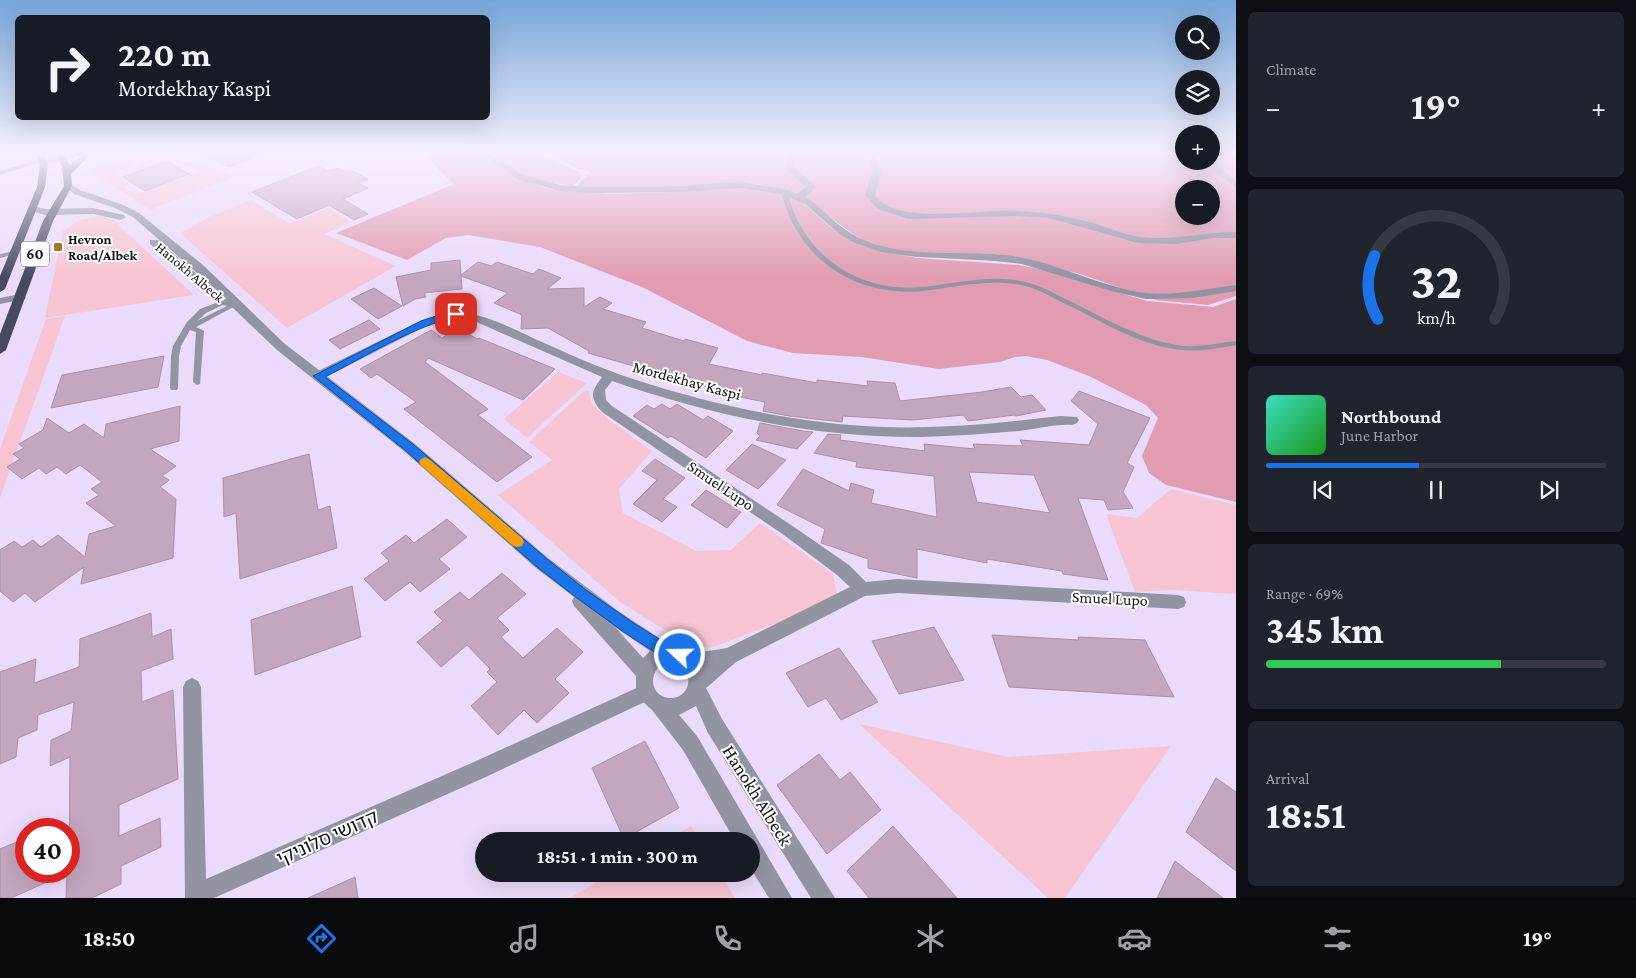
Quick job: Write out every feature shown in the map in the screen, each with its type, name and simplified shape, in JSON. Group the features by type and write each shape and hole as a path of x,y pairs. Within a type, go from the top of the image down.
{"highway":[{"name":"60","path":"0,289 39,195"},
{"name":"60","path":"0,350 21,297 31,263 63,195"}],"street":[{"name":"Hanokh Albeck","path":"86,195 118,206 136,215 199,267 231,302"},
{"path":"791,195 808,202 841,231 856,240 881,248 917,254 1023,261 1115,289 1146,296 1194,295 1236,288"},
{"path":"798,198 802,195"},
{"path":"870,195 879,207 909,216 1016,213 1049,215 1138,240 1157,242 1213,235 1236,235"},
{"name":"Hanokh Albeck","path":"34,209 39,212 93,210 122,217 231,302 281,347 410,448 542,563 612,616 669,654"},
{"path":"0,300 21,297"},
{"name":"Mordekhay Kaspi","path":"318,376 424,323 456,314 477,318 609,376 729,410 827,428 871,432 921,432 1031,425 1060,419 1072,420"},
{"name":"Smuel Lupo","path":"609,376 599,390 600,401 607,409 789,531 843,570 863,589"},
{"name":"Hanokh Albeck","path":"542,563 606,628 690,743 742,832"},
{"name":"Smuel Lupo","path":"698,686 730,656 863,589 898,586 1178,602"},
{"path":"669,654 680,655 689,661 697,671 698,686 691,699 677,706 650,689 654,659 669,654"},
{"name":"Smuel Lupo","path":"689,661 730,656"},
{"name":"Hanokh Albeck","path":"698,686 715,726 824,898"},
{"name":"קדושי סלוניקי","path":"192,687 195,895 481,769 650,689"},
{"name":"Hanokh Albeck","path":"760,863 781,898"}],"lane":[{"path":"785,195 794,222 820,257 838,272 862,282 906,290 969,281 1028,284 1113,325 1176,347 1191,348 1236,343"},
{"path":"0,256 14,253"},
{"path":"190,327 231,302"},
{"path":"174,388 175,356 182,336 198,314 231,302"},
{"path":"190,327 200,331 197,382"}],"shaded area":[{"path":"127,195 188,195 150,210"},
{"path":"428,195 785,195 802,202 835,231 854,242 876,248 853,234 800,195 1175,195 1175,225 1220,225 1220,195 1236,195 1236,296 1208,305 1156,300 1077,273 1030,263 957,259 889,252 917,258 1019,265 1045,270 1147,301 1213,307 1236,299 1236,502 1166,485 1149,473 1142,456 1158,418 1146,405 1089,376 1047,360 1026,356 1000,362 939,369 862,357 793,353 747,341 642,287 540,247 468,235 446,238 407,260 336,233"},
{"path":"251,200 290,224 327,208 351,222 324,234 396,266 287,328 180,233 210,217"},
{"path":"100,216 113,220 194,295 45,318 63,231 80,220"},
{"path":"65,316 0,498 0,449 46,319"},
{"path":"558,372 587,383 527,438 504,419"},
{"path":"585,390 589,391 592,404 608,419 652,451 619,489 623,513 696,551 731,550 760,523 833,574 837,595 786,620 710,648 692,644 620,602 498,495 552,460 529,442"},
{"path":"1171,489 1236,505 1236,594 1172,590 1135,592 1106,514 1137,518"},
{"path":"859,724 1008,757 1171,746 1065,898 1048,898"},
{"path":"691,826 695,832 681,832"},
{"path":"597,882 725,882 735,898 570,898"}],"building":[{"path":"257,195 352,195 343,199 368,214 354,220 329,205 297,219"},
{"path":"460,260 461,275 478,262 491,266 497,262 533,274 539,269 561,278 547,289 584,288 584,307 600,297 612,303 603,309 646,322 642,328 684,341 685,339 718,348 709,364 762,375 762,373 817,383 817,380 868,386 867,381 895,383 900,401 1011,387 1021,397 1032,395 1046,410 1016,416 968,421 963,415 912,420 843,416 842,422 789,416 763,411 765,402 710,391 711,388 588,353 589,351 548,328 521,329 522,315 494,303 508,293 461,276 462,289 424,293 426,297 415,299 403,306 396,277 431,270 431,263"},
{"path":"374,288 402,306 378,319 351,299"},
{"path":"369,320 380,329 340,349 329,340"},
{"path":"458,328 477,339 479,338 555,369 523,400 428,358 425,362 488,409 478,415 532,457 497,482 404,409 416,402 377,374 371,378 360,369 431,330 442,338"},
{"path":"164,356 158,387 51,408 62,375"},
{"path":"1079,391 1150,418 1127,463 1134,467 1123,492 1133,508 1108,510 1104,500 1078,498 1108,580 1063,574 1062,571 987,559 987,563 917,549 917,578 868,568 868,559 821,543 825,529 777,505 803,469 849,491 851,483 874,490 871,503 937,517 934,476 856,467 857,462 814,453 828,434 841,435 840,440 925,451 924,444 975,449 973,444 1023,446 1020,440 1089,445 1098,424 1071,401","holes":["969,472 1034,475 1050,513 977,502"]},
{"path":"662,404 670,409 677,404 703,420 708,416 733,431 706,458 671,436 668,438 633,416 647,405 654,409"},
{"path":"180,406 179,441 150,449 176,466 162,476 169,480 160,487 176,499 173,558 81,584 84,567 35,602 25,593 13,602 0,591 0,550 14,541 22,547 33,540 41,547 58,535 85,557 89,534 116,526 86,503 99,495 91,489 102,482 80,465 66,474 57,467 46,474 39,468 22,479 7,467 20,459 13,454 24,448 19,444 43,430 47,418 69,433 84,424 104,438 106,424"},
{"path":"760,423 813,432 797,449 756,440 760,436 757,433"},
{"path":"752,444 786,460 758,489 726,470"},
{"path":"309,454 318,510 330,506 337,548 240,579 236,513 224,517 223,478"},
{"path":"655,459 685,478 663,499 677,507 662,522 633,504 657,480 642,471"},
{"path":"706,490 741,512 727,528 691,505"},
{"path":"447,519 467,537 439,559 450,569 420,592 410,582 385,601 364,579 389,561 381,553 406,535 414,543"},
{"path":"502,573 526,594 497,618 509,630 501,637 523,658 557,628 583,652 555,679 569,693 537,723 524,710 498,735 471,706 497,682 487,672 490,669 467,645 441,667 417,642 443,621 434,612 460,592 469,600"},
{"path":"352,586 361,637 255,675 251,620"},
{"path":"151,613 152,637 171,629 173,659 141,671 142,702 173,690 178,779 119,805 119,836 160,818 161,847 121,866 121,884 92,898 66,898 67,883 80,883 80,818 69,818 70,757 50,766 51,740 71,731 74,702 38,715 37,730 18,738 16,757 0,764 0,672 36,659 34,683 79,667 80,639"},
{"path":"934,627 964,680 899,694 872,641"},
{"path":"992,635 1079,640 1078,637 1145,640 1174,697 1009,687"},
{"path":"839,648 878,702 841,720 826,698 808,707 786,673"},
{"path":"645,741 679,808 636,832 621,832 592,768"},
{"path":"819,754 840,780 850,772 881,810 827,854 777,785"},
{"path":"1216,778 1236,792 1236,871 1186,832"},
{"path":"893,826 957,898 869,898 847,871"},
{"path":"15,843 15,883 45,883 11,898 0,898 0,849"},
{"path":"1175,861 1223,898 1157,898"},
{"path":"355,877 358,898 308,898"}],"slow traffic":[{"path":"425,462 517,542"}],"place":[{"name":"Hevron Road/Albek","path":"58,247"}],"route":[{"path":"456,314 424,323 318,376 410,448 542,563 582,594 630,629 669,654 680,655"}]}
